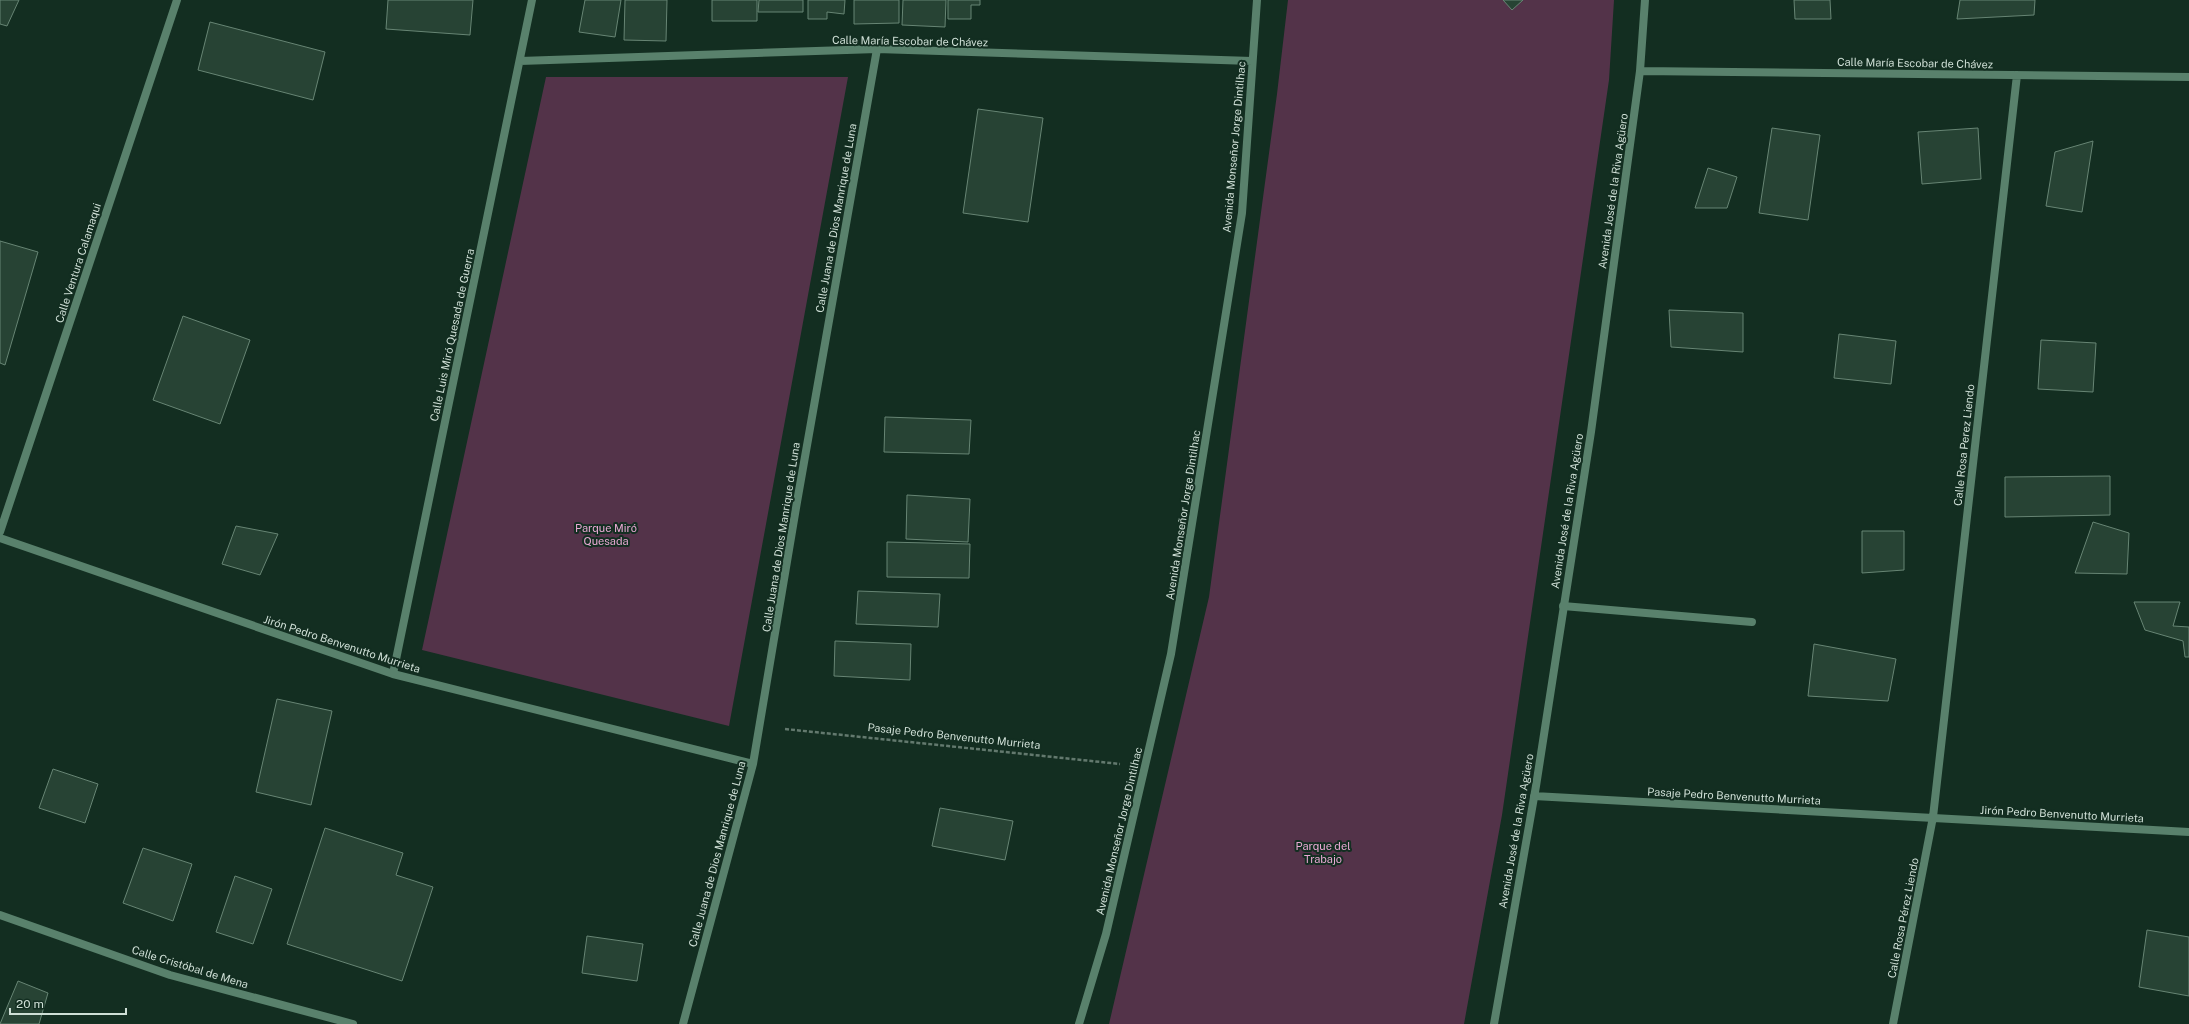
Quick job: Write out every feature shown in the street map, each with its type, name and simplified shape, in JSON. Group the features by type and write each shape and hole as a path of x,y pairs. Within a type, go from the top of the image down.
{"street":[{"name":"Calle Ventura Calamaqui","path":"0,532 177,0"},
{"name":"Calle Luis Miró Quesada de Guerra","path":"393,674 532,0"},
{"name":"Avenida Monseñor Jorge Dintilhac","path":"1079,1024 1106,934 1171,654 1242,212 1257,0"},
{"name":"Avenida José de la Riva Agüero","path":"1494,1024 1534,796 1593,416 1640,71 1645,0"},
{"name":"Calle María Escobar de Chávez","path":"520,61 877,49 1252,61"},
{"name":"Calle Juana de Dios Manrique de Luna","path":"683,1024 753,764 797,502 877,49"},
{"name":"Calle María Escobar de Chávez","path":"1640,71 2189,77"},
{"name":"Calle Rosa Perez Liendo","path":"1933,817 2017,75"},
{"name":"Jirón Pedro Benvenutto Murrieta","path":"0,538 393,674 753,764"},
{"path":"1563,606 1752,622"},
{"name":"Pasaje Pedro Benvenutto Murrieta","path":"1534,796 1933,817"},
{"name":"Jirón Pedro Benvenutto Murrieta","path":"1933,817 2189,832"},
{"name":"Calle Rosa Pérez Liendo","path":"1893,1024 1933,817"},
{"name":"Calle Cristóbal de Mena","path":"0,915 170,975 353,1024"}],"path":[{"name":"Pasaje Pedro Benvenutto Murrieta","path":"760,727 1146,766"}],"green space":[{"name":"Parque del Trabajo","path":"1288,0 1614,0 1609,80 1502,815 1464,1024 1109,1024 1209,597 1277,94"},
{"name":"Parque Miró Quesada","path":"546,77 848,77 729,726 422,650"}],"building":[{"path":"0,0 19,0 7,26 0,24"},
{"path":"388,0 473,0 470,35 386,29"},
{"path":"585,0 621,0 615,37 579,32"},
{"path":"625,0 667,0 666,41 624,40"},
{"path":"712,0 757,0 757,21 712,21"},
{"path":"759,0 803,0 803,12 758,12"},
{"path":"808,0 845,0 844,14 827,12 827,19 808,19"},
{"path":"854,0 899,0 899,23 854,24"},
{"path":"903,0 946,0 945,27 902,25"},
{"path":"948,0 980,0 980,5 971,5 971,19 948,19"},
{"path":"1503,0 1523,0 1512,10"},
{"path":"1794,0 1830,0 1831,19 1795,19"},
{"path":"1960,0 2035,0 2034,15 1957,19"},
{"path":"210,22 325,52 313,100 198,70"},
{"path":"978,109 1043,118 1028,222 963,213"},
{"path":"1772,128 1820,135 1808,220 1759,213"},
{"path":"1978,128 1981,179 1922,184 1918,132"},
{"path":"2093,141 2082,212 2046,206 2055,152"},
{"path":"1708,168 1737,177 1727,208 1695,208"},
{"path":"0,241 38,252 5,365 0,363"},
{"path":"1669,310 1743,313 1743,352 1671,347"},
{"path":"183,316 250,340 220,424 153,400"},
{"path":"1839,334 1896,341 1891,384 1834,378"},
{"path":"2041,340 2096,343 2093,392 2038,389"},
{"path":"885,417 971,420 969,454 884,452"},
{"path":"2110,476 2110,515 2005,517 2005,477"},
{"path":"907,495 970,499 968,542 906,539"},
{"path":"2093,522 2129,533 2127,574 2075,573"},
{"path":"236,526 278,534 260,575 222,564"},
{"path":"1862,531 1904,531 1904,570 1862,573"},
{"path":"887,542 970,544 969,578 887,577"},
{"path":"858,591 940,594 938,627 856,624"},
{"path":"2134,602 2180,602 2173,626 2189,627 2189,657 2185,657 2183,641 2145,630"},
{"path":"835,641 911,644 910,680 834,676"},
{"path":"1814,644 1896,659 1888,701 1808,696"},
{"path":"277,699 332,711 311,805 256,792"},
{"path":"53,769 98,784 85,823 39,808"},
{"path":"940,808 1013,821 1005,860 932,846"},
{"path":"325,828 403,853 396,875 433,887 402,981 287,944"},
{"path":"143,848 192,864 173,921 123,903"},
{"path":"235,876 272,889 253,944 216,932"},
{"path":"2147,930 2189,937 2189,996 2139,987"},
{"path":"587,936 643,944 637,981 582,973"},
{"path":"18,981 48,993 39,1024 0,1024"}]}
